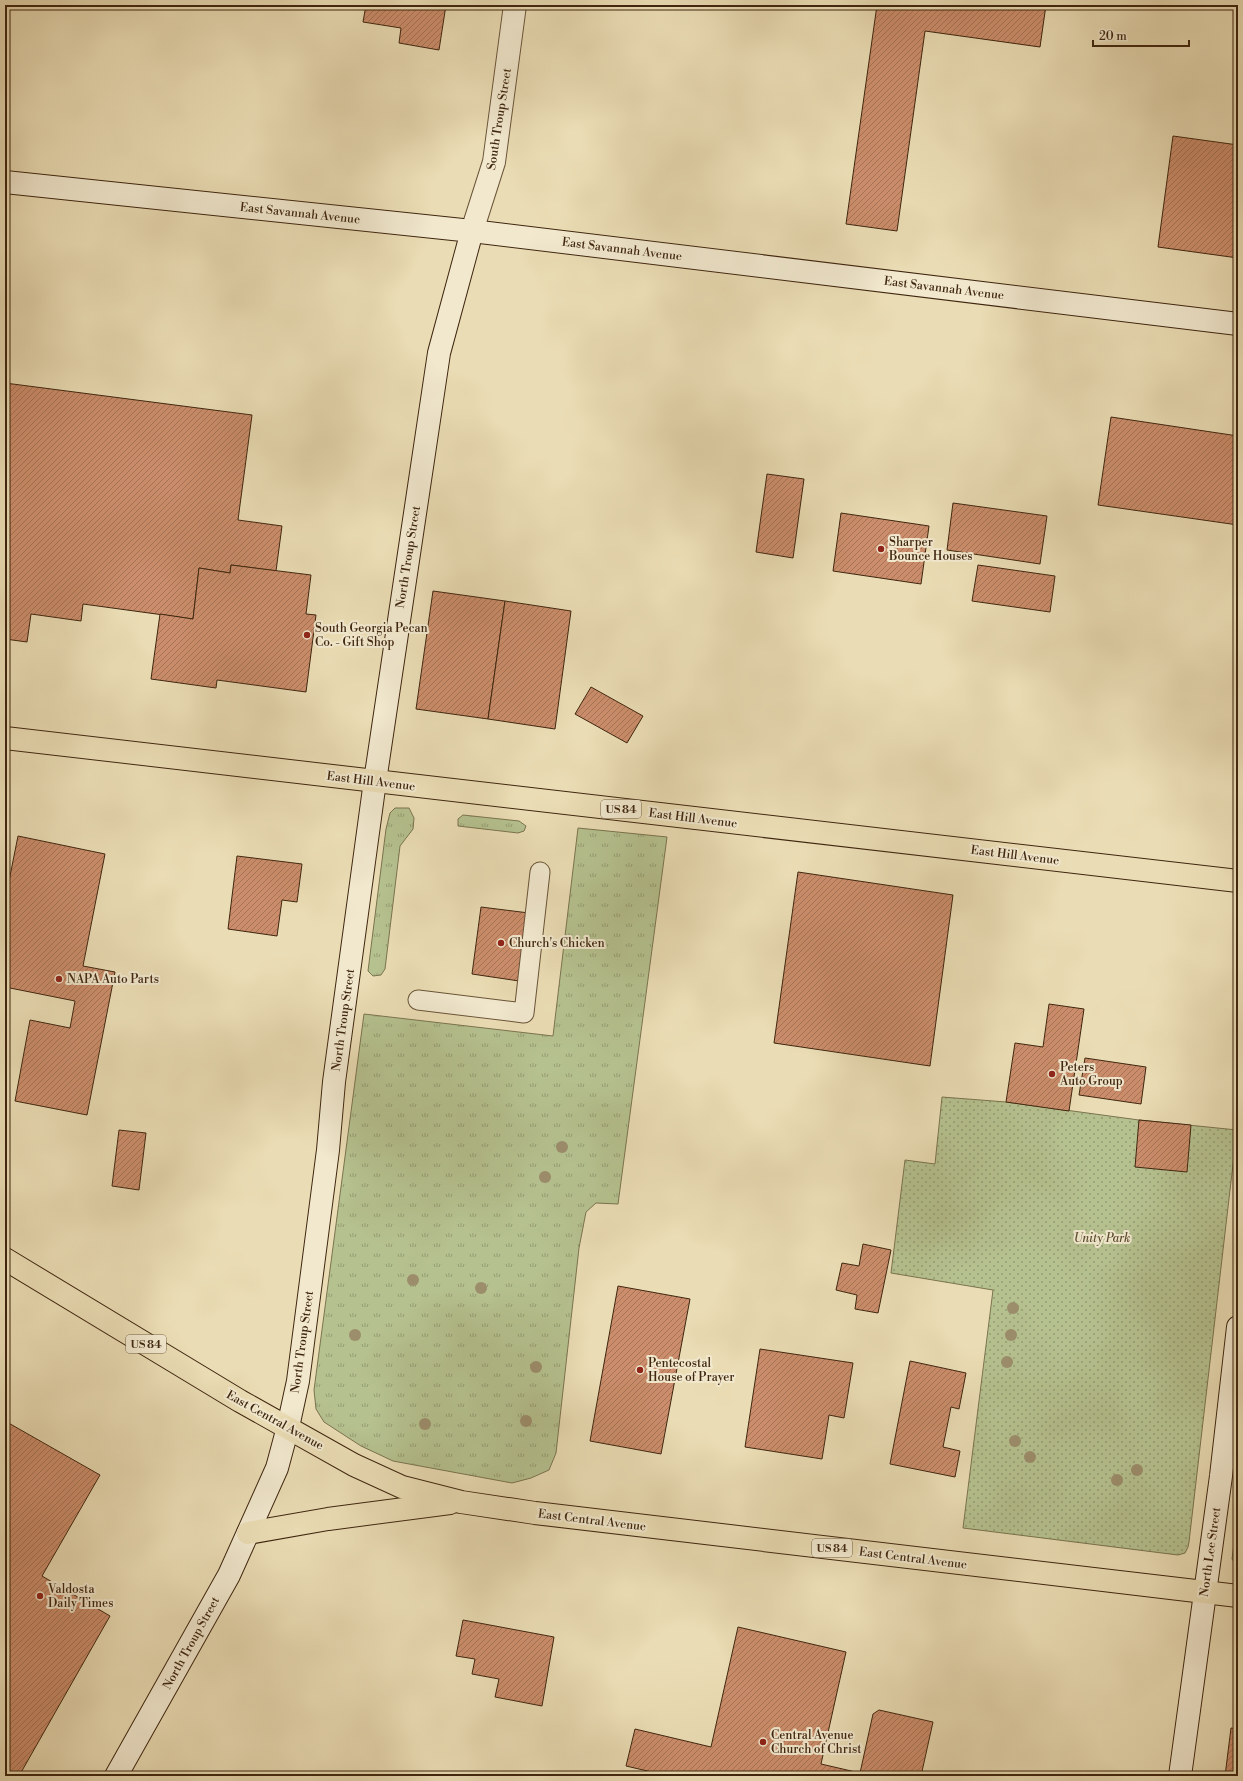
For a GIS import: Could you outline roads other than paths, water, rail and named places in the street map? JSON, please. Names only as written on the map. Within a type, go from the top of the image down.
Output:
[{"type":"highway","name":"East Hill Avenue","points":[[5,738],[1238,881]]},
{"type":"highway","name":"East Central Avenue","points":[[5,1259],[240,1401],[288,1426],[354,1465],[402,1487],[461,1502],[534,1513],[1238,1596]]},
{"type":"highway","points":[[248,1533],[328,1519],[461,1502]]},
{"type":"street","name":"South Troup Street","points":[[472,231],[494,162],[515,5]]},
{"type":"street","name":"East Savannah Avenue","points":[[5,182],[472,231],[1238,324]]},
{"type":"street","name":"North Troup Street","points":[[116,1776],[229,1574],[277,1468],[288,1426],[298,1381],[328,1150],[334,1082],[374,781],[439,353],[472,231]]},
{"type":"street","name":"North Lee Street","points":[[1180,1776],[1221,1476],[1238,1327]]},
{"type":"lane","points":[[418,1000],[524,1013],[540,872]]},
{"type":"place","name":"Sharper Bounce Houses","points":[[881,549]]},
{"type":"place","name":"South Georgia Pecan Co. - Gift Shop","points":[[307,635]]},
{"type":"place","name":"Church's Chicken","points":[[501,943]]},
{"type":"place","name":"NAPA Auto Parts","points":[[59,979]]},
{"type":"place","name":"Peters Auto Group","points":[[1052,1074]]},
{"type":"place","name":"Pentecostal House of Prayer","points":[[640,1370]]},
{"type":"place","name":"Valdosta Daily Times","points":[[40,1596]]},
{"type":"place","name":"Central Avenue Church of Christ","points":[[763,1742]]},
{"type":"park label","name":"Unity Park","points":[[1102,1238]]}]
